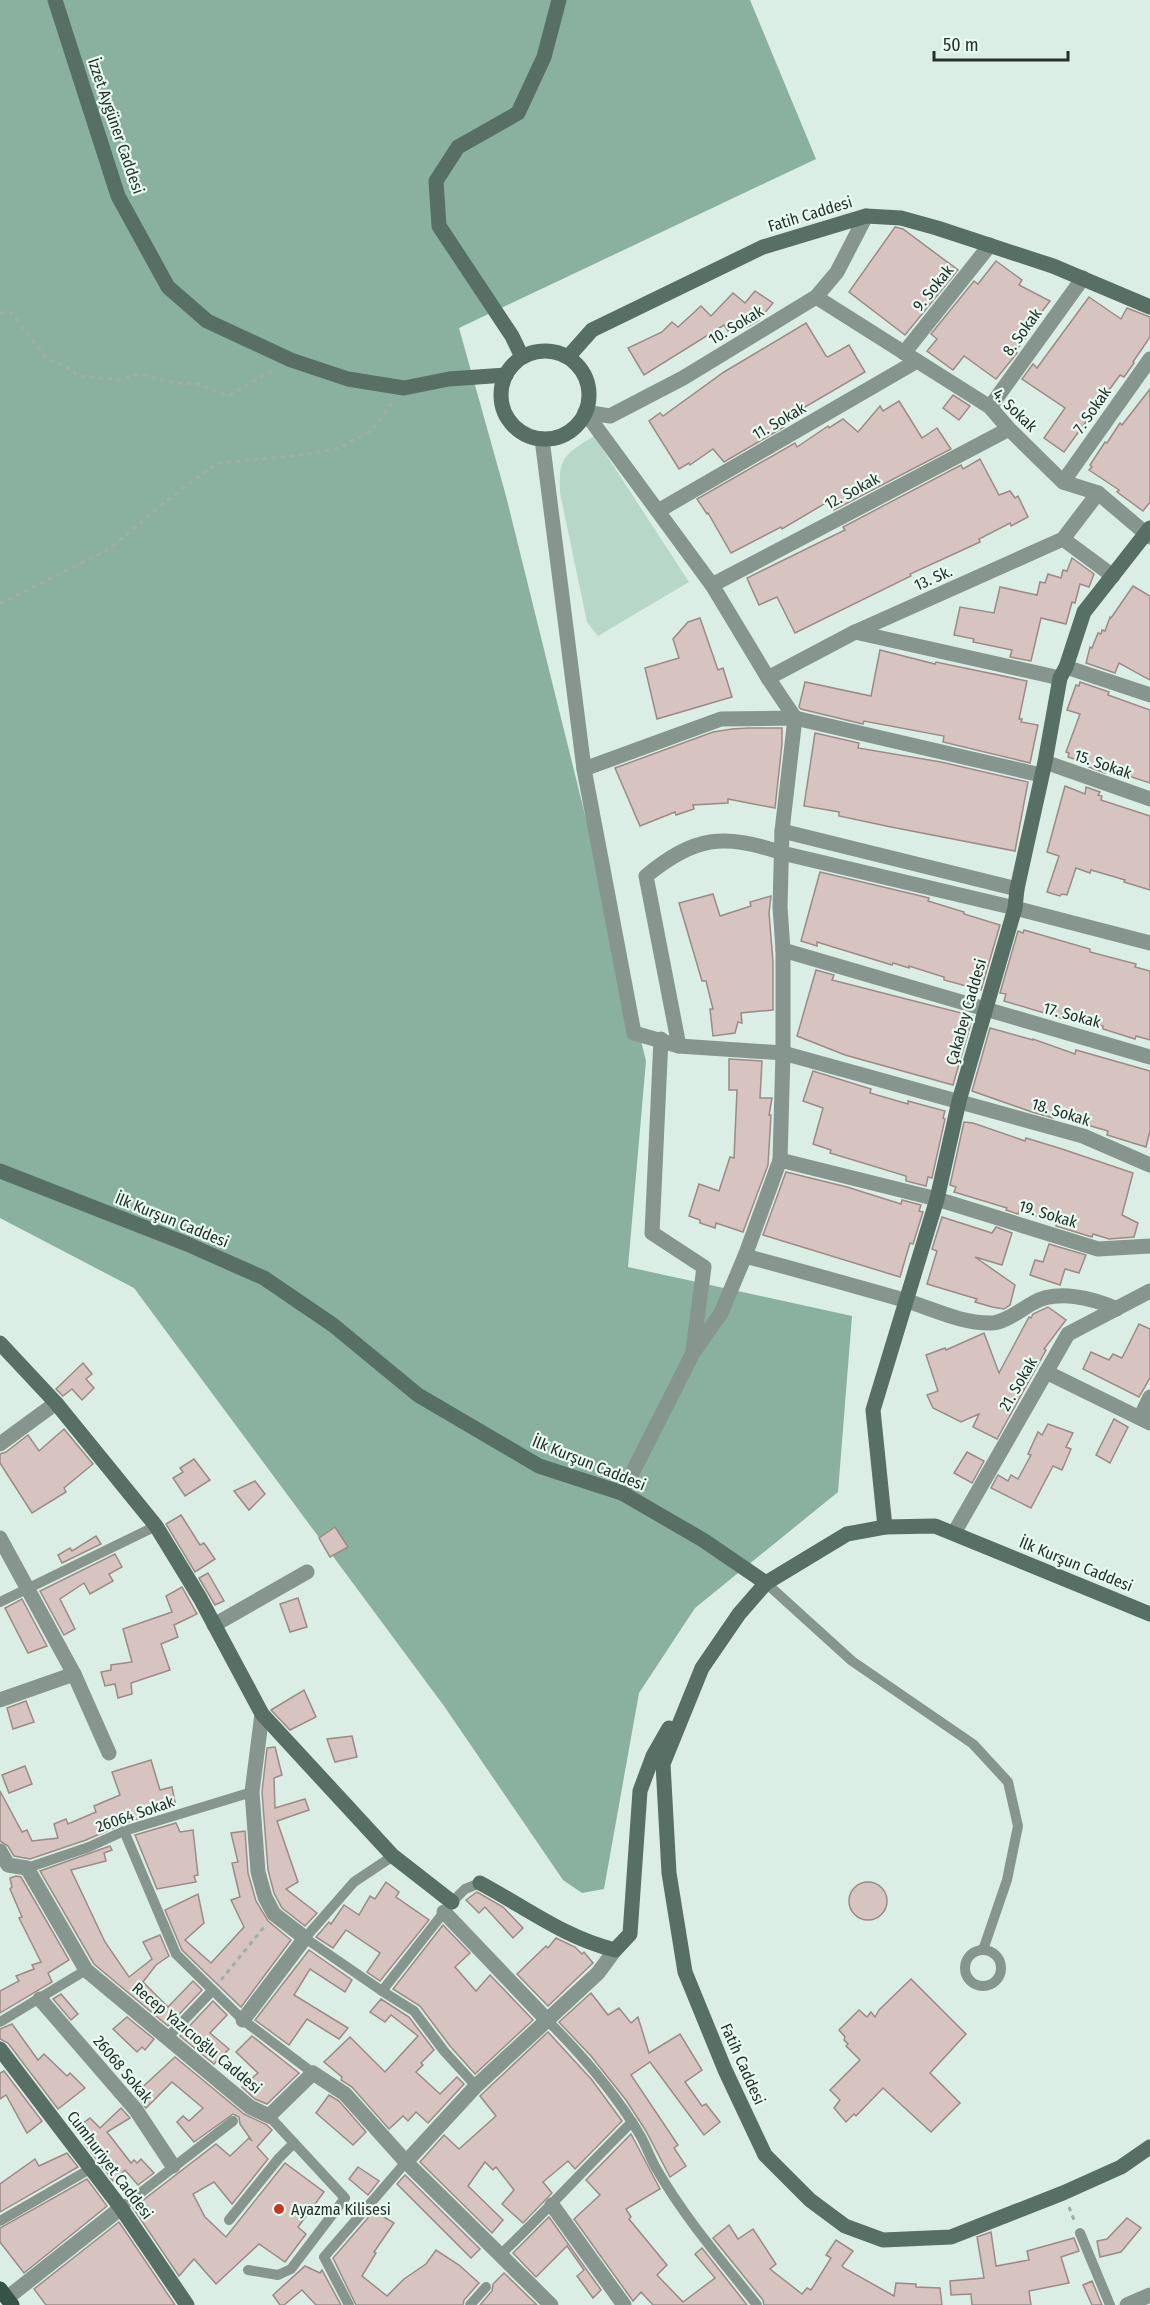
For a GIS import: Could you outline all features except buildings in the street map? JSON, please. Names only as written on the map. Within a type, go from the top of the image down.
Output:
[{"type":"street","name":"İzzet Aygüner Caddesi","points":[[55,0],[118,196],[168,287],[207,321],[291,360],[348,379],[404,388],[448,379],[506,375]]},
{"type":"street","points":[[522,357],[512,336],[439,226],[436,181],[458,147],[518,113],[544,57],[558,0]]},
{"type":"street","name":"Fatih Caddesi","points":[[568,357],[592,330],[763,247],[866,216],[901,218],[990,245],[1053,266],[1150,307]]},
{"type":"street","name":"10. Sokak","points":[[585,412],[610,416],[683,378],[816,297],[837,272],[866,216]]},
{"type":"street","name":"9. Sokak","points":[[911,357],[990,245]]},
{"type":"street","name":"8. Sokak","points":[[990,407],[1083,278]]},
{"type":"street","name":"4. Sokak","points":[[816,297],[990,407],[1063,482],[1098,493],[1149,533]]},
{"type":"street","points":[[545,351],[568,357],[585,375],[589,387],[589,400],[578,424],[555,438],[542,439],[516,428],[507,417],[502,403],[502,388],[506,375],[513,365],[522,357],[533,352],[545,351]]},
{"type":"street","name":"11. Sokak","points":[[658,511],[911,357]]},
{"type":"street","name":"7. Sokak","points":[[1063,482],[1150,359]]},
{"type":"street","points":[[585,412],[712,585],[795,718],[782,831],[780,908],[783,950],[783,1053],[780,1160],[745,1256],[721,1313],[693,1353],[622,1493]]},
{"type":"street","name":"12. Sokak","points":[[712,585],[1009,429]]},
{"type":"street","points":[[542,439],[584,769]]},
{"type":"street","name":"13. Sk.","points":[[768,678],[855,632],[1063,539],[1098,493]]},
{"type":"street","name":"Çakabey Caddesi","points":[[885,1527],[873,1410],[937,1199],[959,1101],[1015,908],[1017,889],[1063,673],[1084,612],[1149,533]]},
{"type":"street","points":[[1063,539],[1113,576]]},
{"type":"street","points":[[855,632],[1063,673],[1150,695]]},
{"type":"street","name":"15. Sokak","points":[[584,769],[721,719],[795,718],[1043,769],[1150,799]]},
{"type":"street","name":"18. Sokak","points":[[584,769],[634,1033],[679,1046],[783,1053],[1083,1136],[1150,1165]]},
{"type":"street","points":[[782,831],[1017,889]]},
{"type":"street","points":[[679,1046],[646,876],[668,858],[710,840],[749,842],[782,853],[1015,908],[1150,943]]},
{"type":"street","name":"17. Sokak","points":[[783,950],[1150,1057]]},
{"type":"street","points":[[661,1039],[652,1233],[704,1267],[693,1353]]},
{"type":"street","name":"19. Sokak","points":[[780,1160],[937,1199],[1098,1249],[1150,1246]]},
{"type":"street","name":"İlk Kurşun Caddesi","points":[[0,1171],[187,1244],[264,1278],[333,1325],[418,1395],[540,1466],[622,1493],[703,1540],[766,1583],[847,1534],[885,1527],[935,1526],[1150,1613]]},
{"type":"street","points":[[745,1256],[906,1300],[967,1320],[992,1323],[1002,1321],[1046,1297],[1059,1296],[1092,1299],[1117,1309]]},
{"type":"street","name":"21. Sokak","points":[[954,1533],[1068,1334],[1150,1291]]},
{"type":"street","points":[[0,1343],[56,1403],[156,1526],[200,1598],[262,1714],[393,1856],[448,1907],[548,2021]]},
{"type":"street","points":[[1046,1372],[1145,1421],[1150,1396]]},
{"type":"street","points":[[0,1444],[56,1403]]},
{"type":"street","points":[[1,1541],[74,1674],[109,1753]]},
{"type":"street","points":[[214,1625],[307,1572]]},
{"type":"street","name":"Fatih Caddesi","points":[[766,1583],[739,1614],[702,1668],[663,1764],[669,1874],[685,1972],[725,2070],[765,2155],[810,2200],[844,2226],[883,2240],[951,2237],[1063,2193],[1120,2167],[1150,2147]]},
{"type":"street","points":[[405,2162],[476,2086],[598,1973],[630,1934],[640,1791],[653,1756],[702,1668]]},
{"type":"street","points":[[0,1700],[74,1674]]},
{"type":"street","points":[[243,2020],[304,1938],[274,1914],[264,1897],[258,1872],[252,1792],[262,1714]]},
{"type":"street","points":[[0,1851],[4,1868],[27,1868]]},
{"type":"street","name":"Recep Yazıcıoğlu Caddesi","points":[[27,1868],[86,1970],[250,2107],[268,2116],[313,2073]]},
{"type":"street","points":[[480,1883],[555,1928],[592,1945],[615,1950]]},
{"type":"street","name":"26068 Sokak","points":[[40,1999],[136,2110],[173,2166]]},
{"type":"street","name":"Cumhuriyet Caddesi","points":[[0,2049],[121,2208],[187,2305]]},
{"type":"street","points":[[313,2073],[345,2094],[405,2162],[551,2305]]},
{"type":"street","points":[[552,2205],[624,2305]]},
{"type":"street","points":[[6,2297],[121,2208]]},
{"type":"street","points":[[1127,2305],[1150,2295]]},
{"type":"lane","points":[[0,1602],[156,1526]]},
{"type":"lane","points":[[766,1583],[852,1661],[973,1744],[1008,1782],[1018,1826],[1007,1880],[983,1950]]},
{"type":"lane","name":"26064 Sokak","points":[[27,1868],[124,1831],[252,1792]]},
{"type":"lane","points":[[124,1831],[176,1954],[210,1992],[313,2073]]},
{"type":"lane","points":[[393,1856],[354,1882],[304,1938],[414,2011],[444,2051],[476,2086]]},
{"type":"lane","points":[[382,1991],[448,1907],[465,1889],[480,1883]]},
{"type":"lane","points":[[0,2022],[86,1970]]},
{"type":"lane","points":[[167,2038],[210,1992]]},
{"type":"lane","points":[[548,2021],[581,2054],[632,2122],[655,2168],[707,2243],[757,2305]]},
{"type":"lane","points":[[248,2270],[278,2275],[291,2269],[345,2198],[268,2116]]},
{"type":"lane","points":[[121,2208],[233,2121]]},
{"type":"lane","points":[[500,2254],[552,2205],[573,2180],[632,2122]]},
{"type":"lane","points":[[229,2220],[294,2143]]},
{"type":"lane","points":[[349,2305],[324,2257],[405,2162]]},
{"type":"lane","points":[[0,2221],[90,2169]]},
{"type":"lane","points":[[1080,2233],[1110,2305]]},
{"type":"lane","points":[[470,2305],[486,2287]]},
{"type":"path","points":[[0,313],[11,313],[48,360],[64,365],[79,376],[118,380],[140,374],[174,383],[198,384],[228,396],[291,360]]},
{"type":"path","points":[[0,604],[109,549],[170,498],[217,463],[302,455],[339,448],[372,430],[404,388]]},
{"type":"path","points":[[210,1992],[274,1914]]},
{"type":"path","points":[[1063,2193],[1080,2233]]},
{"type":"green space","points":[[0,0],[750,0],[816,159],[459,328],[506,496],[646,1061],[628,1267],[852,1316],[838,1492],[695,1608],[639,1693],[604,1889],[582,1893],[563,1880],[444,1706],[134,1288],[0,1218]]},
{"type":"green space","points":[[594,436],[689,582],[598,636],[587,622],[560,493],[560,471],[565,458],[576,447]]},
{"type":"place","name":"Ayazma Kilisesi","points":[[279,2209]]}]
